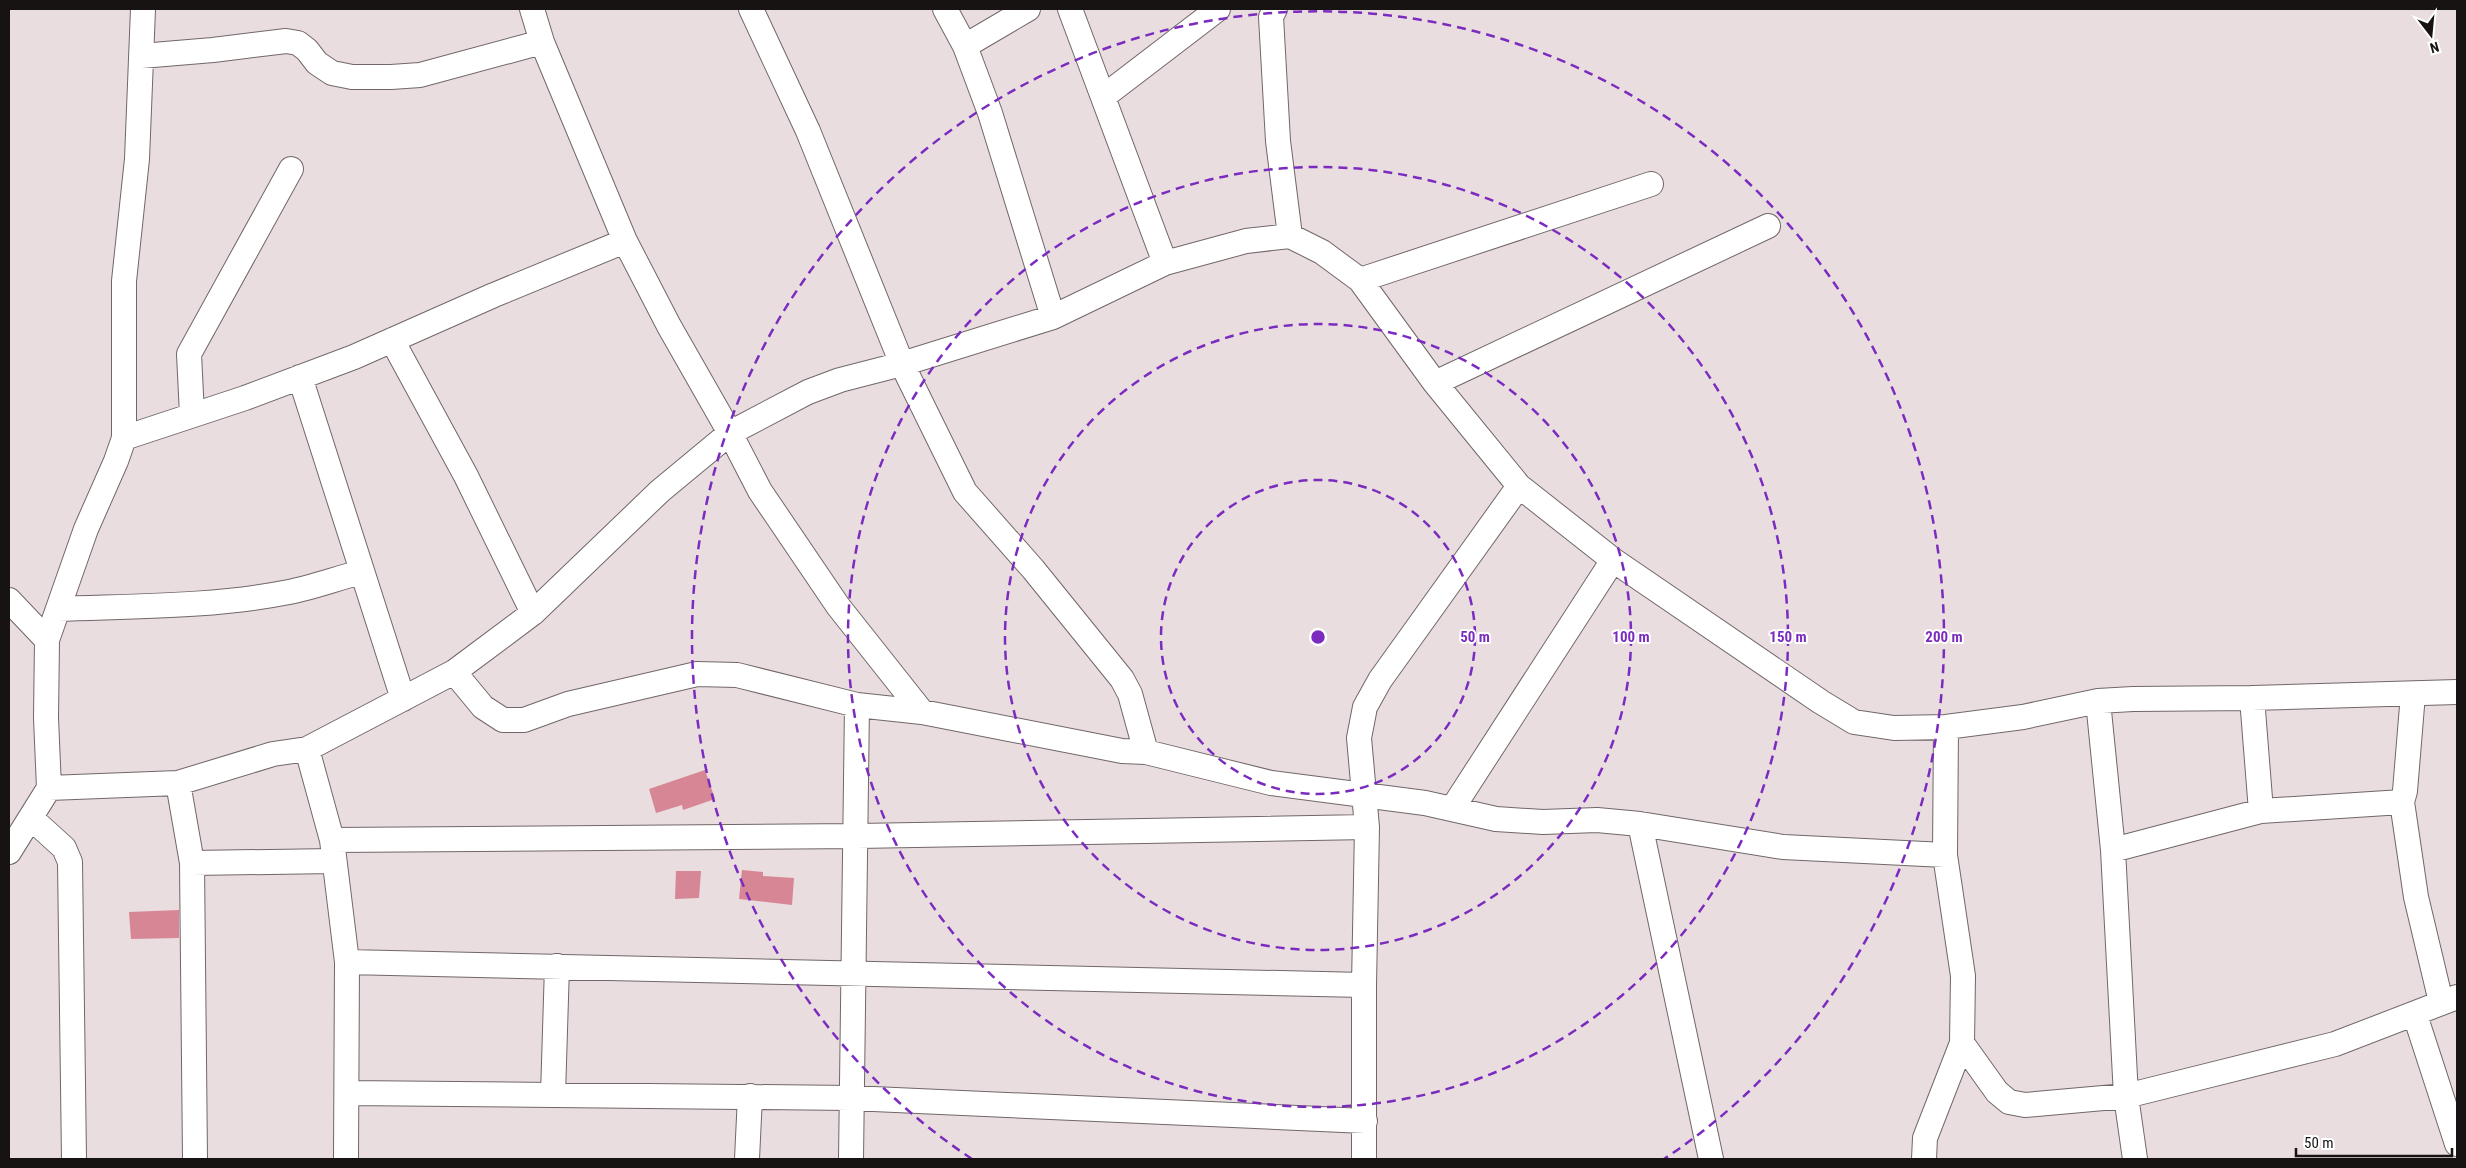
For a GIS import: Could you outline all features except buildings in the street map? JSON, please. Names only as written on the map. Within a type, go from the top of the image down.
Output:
[{"type":"street","points":[[9,852],[50,788],[46,718],[47,640],[86,529],[124,438],[124,281],[137,159],[143,9]]},
{"type":"street","points":[[532,9],[542,42],[625,241],[669,326],[730,433],[760,491],[838,606],[922,712]]},
{"type":"street","points":[[751,9],[808,131],[902,364],[965,492],[1033,569],[1122,679],[1130,694],[1146,752]]},
{"type":"street","points":[[945,9],[966,46],[990,113],[1053,317]]},
{"type":"street","points":[[966,46],[1028,9]]},
{"type":"street","points":[[1070,9],[1165,263]]},
{"type":"street","points":[[1103,97],[1218,9]]},
{"type":"street","points":[[1270,12],[1278,141],[1290,236]]},
{"type":"street","points":[[140,56],[286,41],[298,43],[317,63],[332,73],[352,77],[391,77],[420,75],[542,42]]},
{"type":"street","points":[[192,415],[189,354],[191,348],[291,169]]},
{"type":"street","points":[[1360,280],[1651,184]]},
{"type":"street","points":[[1434,383],[1768,226]]},
{"type":"street","points":[[50,788],[178,783],[273,754],[307,749],[454,672],[533,613],[660,491],[730,433],[808,392],[840,380],[902,364],[1053,317],[1165,263],[1246,241],[1290,236],[1322,252],[1360,280],[1434,383],[1519,486],[1613,560],[1821,702],[1854,722],[1894,728],[1946,727],[2023,717],[2098,701],[2457,692]]},
{"type":"street","points":[[124,438],[300,377],[625,241]]},
{"type":"street","points":[[392,340],[466,476],[533,613]]},
{"type":"street","points":[[300,377],[403,699]]},
{"type":"street","points":[[1364,1159],[1364,985],[1367,827],[1359,738],[1364,707],[1380,680],[1519,486]]},
{"type":"street","points":[[1452,809],[1613,560]]},
{"type":"street","points":[[58,609],[190,605],[252,598],[289,592],[362,572]]},
{"type":"street","points":[[9,600],[47,640]]},
{"type":"street","points":[[454,672],[483,707],[503,720],[524,720],[568,704],[697,674],[737,675],[857,705],[922,712],[1122,752],[1146,752],[1272,783],[1425,802],[1506,820],[1543,822],[1597,820],[1640,824],[1782,847],[1945,855]]},
{"type":"street","points":[[1962,1043],[1997,1092],[2010,1102],[2025,1105],[2126,1096],[2335,1044],[2416,1015],[2449,1000],[2416,897],[2402,802],[2405,791],[2413,694]]},
{"type":"street","points":[[2252,698],[2261,811]]},
{"type":"street","points":[[2098,701],[2113,850],[2126,1096],[2135,1159]]},
{"type":"street","points":[[851,1159],[857,836],[857,705]]},
{"type":"street","points":[[1924,1159],[1925,1138],[1962,1043],[1964,976],[1945,855],[1946,727]]},
{"type":"street","points":[[307,749],[333,850],[348,962],[346,1159]]},
{"type":"street","points":[[178,783],[192,863],[195,1159]]},
{"type":"street","points":[[2113,850],[2261,811],[2402,802]]},
{"type":"street","points":[[31,818],[64,848],[70,862],[74,1159]]},
{"type":"street","points":[[1640,824],[1711,1159]]},
{"type":"street","points":[[192,863],[333,850],[857,836],[1367,827]]},
{"type":"street","points":[[348,962],[1364,985]]},
{"type":"street","points":[[554,1095],[557,966]]},
{"type":"street","points":[[2416,1015],[2457,1144]]},
{"type":"street","points":[[348,1093],[851,1098],[1365,1121]]},
{"type":"street","points":[[747,1159],[750,1096]]}]
